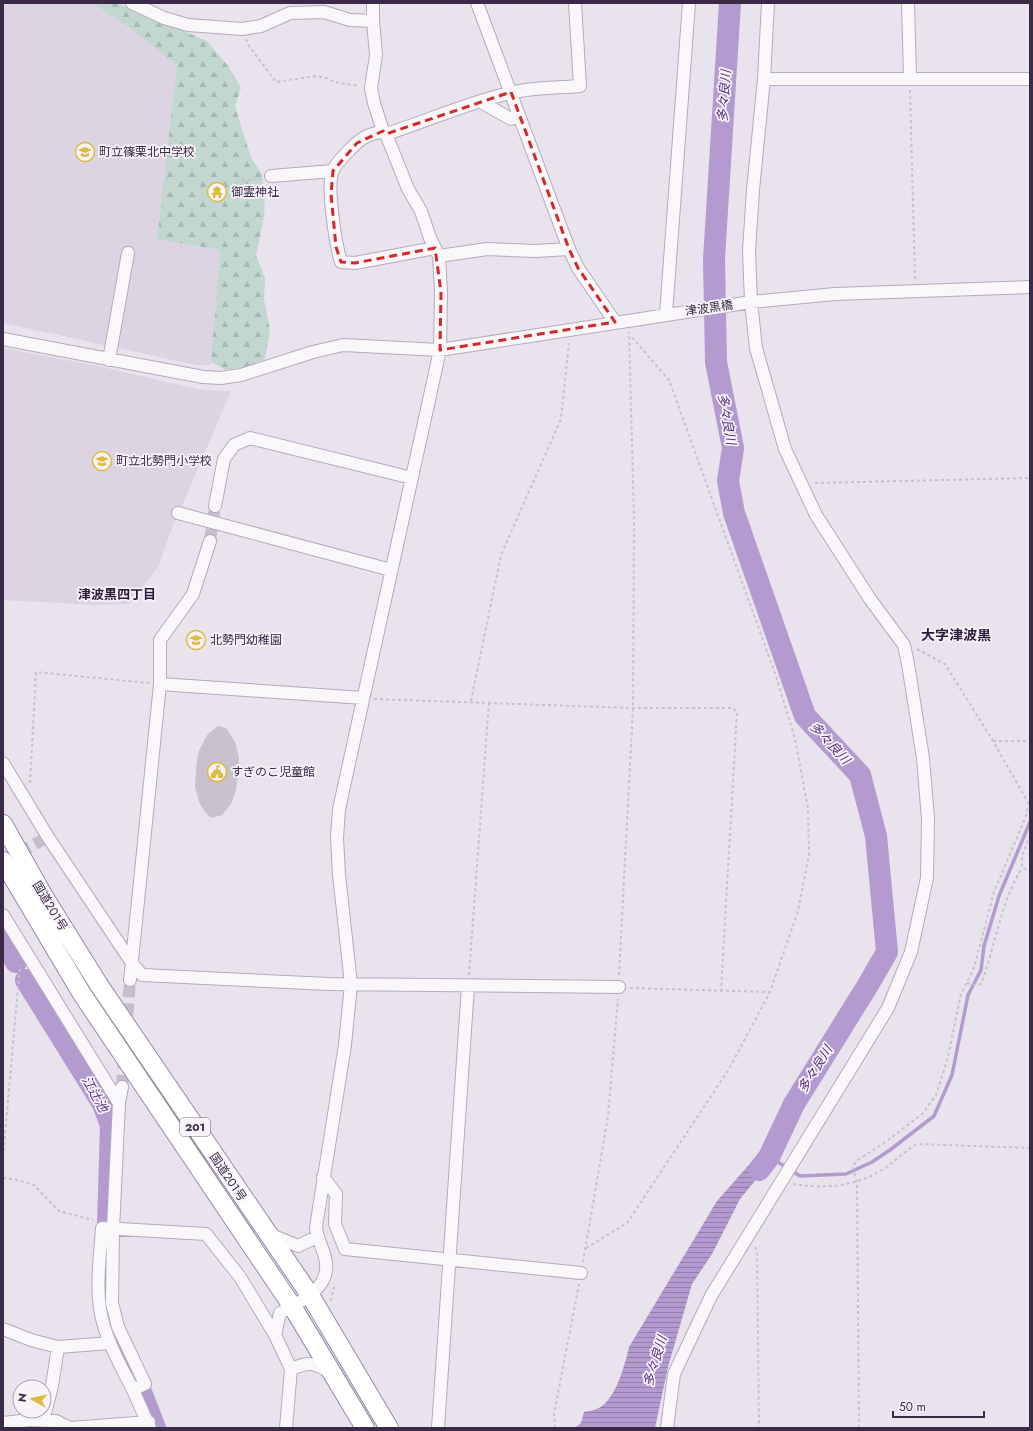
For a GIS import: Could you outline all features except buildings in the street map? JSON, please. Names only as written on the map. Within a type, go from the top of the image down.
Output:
[{"type":"highway","name":"国道201号","points":[[3,824],[43,895],[99,985],[266,1233],[310,1295],[389,1428]]},
{"type":"highway","name":"国道201号","points":[[3,861],[82,994],[292,1306],[365,1428]]},
{"type":"street","points":[[132,3],[164,18],[188,25],[242,29],[261,26],[290,13],[324,12],[350,20],[372,21]]},
{"type":"street","points":[[275,1335],[280,1313],[310,1295],[319,1287],[325,1272],[326,1263],[317,1237],[317,1217],[345,1045],[351,984],[339,874],[337,838],[339,809],[440,350],[441,292],[437,252],[421,211],[408,189],[384,132],[374,103],[371,88],[376,55],[372,21],[373,3]]},
{"type":"street","points":[[477,3],[569,249],[578,268],[621,321]]},
{"type":"street","points":[[569,249],[536,251],[492,248],[437,252],[355,263],[342,262],[336,247],[331,194],[332,171],[364,137],[425,122],[442,113],[511,92],[580,86],[575,3]]},
{"type":"street","points":[[670,314],[689,3]]},
{"type":"street","points":[[667,1428],[674,1374],[711,1296],[783,1182],[888,1008],[911,952],[927,878],[928,819],[923,758],[904,644],[870,599],[820,521],[785,449],[756,348],[748,302],[753,190],[764,79],[768,3]]},
{"type":"street","points":[[908,3],[910,78]]},
{"type":"street","points":[[764,79],[1030,79]]},
{"type":"street","points":[[481,102],[511,119],[519,116]]},
{"type":"street","points":[[270,176],[332,171]]},
{"type":"street","points":[[109,360],[128,253]]},
{"type":"street","name":"津波黒橋","points":[[3,339],[203,377],[221,378],[241,375],[313,352],[343,345],[440,350],[748,302],[835,294],[1030,287]]},
{"type":"street","points":[[215,506],[224,459],[234,445],[250,438],[412,478]]},
{"type":"street","points":[[178,513],[391,570]]},
{"type":"street","points":[[130,980],[160,684],[160,640],[193,594],[210,541]]},
{"type":"street","points":[[160,684],[363,698]]},
{"type":"street","points":[[3,762],[28,804],[132,963],[142,974],[329,984],[619,988]]},
{"type":"street","points":[[3,915],[120,1103]]},
{"type":"street","points":[[438,1428],[468,986]]},
{"type":"street","points":[[3,1423],[43,1421],[56,1422],[70,1428],[150,1425],[110,1343],[104,1326],[99,1303],[98,1281],[107,1228],[122,1087]]},
{"type":"street","points":[[323,1177],[336,1194],[335,1224],[345,1248],[581,1273]]},
{"type":"street","points":[[107,1228],[206,1234],[240,1277],[275,1335],[292,1369],[286,1428]]},
{"type":"street","points":[[107,1228],[112,1303],[118,1327],[145,1384],[133,1390]]},
{"type":"street","points":[[266,1233],[298,1246],[317,1237]]},
{"type":"street","points":[[3,1329],[32,1340],[58,1347],[110,1343]]},
{"type":"street","points":[[43,1421],[52,1386],[58,1347]]},
{"type":"street","points":[[292,1369],[303,1364],[316,1363],[335,1376]]},
{"type":"path","points":[[242,29],[249,46],[276,82],[316,76],[334,82],[371,88]]},
{"type":"path","points":[[910,78],[915,290]]},
{"type":"path","points":[[236,182],[270,176]]},
{"type":"path","points":[[586,1248],[627,1223],[730,1069],[770,992],[798,911],[809,855],[808,808],[795,739],[776,676],[670,380],[630,334],[621,321]]},
{"type":"path","points":[[471,701],[501,555],[561,419],[570,330]]},
{"type":"path","points":[[555,1428],[554,1414],[586,1248],[608,1116],[619,988],[633,708],[634,518],[630,334]]},
{"type":"path","points":[[802,483],[1030,478]]},
{"type":"path","points":[[859,1428],[857,1183],[853,1168],[856,1160],[887,1141],[922,1114],[936,1095],[947,1061],[961,994],[974,968],[994,892],[1026,816],[1029,805],[993,741],[945,664],[920,650],[904,644]]},
{"type":"path","points":[[28,804],[36,672],[160,684]]},
{"type":"path","points":[[363,698],[633,708],[733,708],[737,712],[721,991]]},
{"type":"path","points":[[468,986],[489,702]]},
{"type":"path","points":[[993,741],[1030,741]]},
{"type":"path","points":[[967,983],[976,985],[981,984],[991,957],[1001,913],[1015,879],[1022,868],[1022,856],[1030,836]]},
{"type":"path","points":[[1022,868],[1030,870]]},
{"type":"path","points":[[3,1157],[22,944]]},
{"type":"path","points":[[619,988],[770,992]]},
{"type":"path","points":[[783,1182],[817,1188],[857,1183],[883,1169],[901,1154],[917,1144],[1030,1148]]},
{"type":"path","points":[[3,1178],[34,1185],[59,1211],[99,1222],[107,1228]]},
{"type":"path","points":[[749,1236],[757,1250],[759,1428]]},
{"type":"path","points":[[331,1304],[336,1281]]},
{"type":"highlighted area","points":[[511,92],[569,249],[578,268],[615,322],[440,350],[441,292],[435,248],[355,263],[341,262],[336,247],[331,194],[333,171],[357,143],[383,131],[386,134]]},
{"type":"shaded area","name":"町立篠栗北中学校","points":[[3,3],[92,3],[128,27],[177,65],[157,238],[220,250],[211,365],[196,365],[3,323]]},
{"type":"shaded area","name":"町立北勢門小学校","points":[[3,348],[98,366],[202,390],[231,391],[171,531],[158,567],[130,604],[96,605],[3,600]]},
{"type":"green space","points":[[92,3],[117,3],[207,41],[228,66],[241,88],[235,106],[251,158],[262,174],[265,194],[264,217],[256,255],[265,278],[264,299],[270,330],[265,359],[248,366],[226,370],[211,362],[220,250],[157,239],[177,65],[128,27]]},
{"type":"water","points":[[769,1142],[782,1148],[740,1199],[712,1254],[692,1284],[668,1367],[655,1428],[575,1428],[581,1423],[584,1412],[599,1408],[610,1397],[619,1380],[629,1347],[717,1201]]},
{"type":"waterway","name":"多々良川","points":[[730,3],[714,259],[716,362],[733,448],[728,481],[734,513],[805,716],[860,775],[876,836],[887,952],[794,1104],[769,1157],[759,1170]]},
{"type":"waterway","points":[[770,1157],[800,1176],[846,1174],[872,1162],[934,1116],[952,1075],[968,995],[981,970],[984,946],[999,896],[1030,822]]},
{"type":"waterway","name":"江辻池","points":[[3,939],[16,962]]},
{"type":"waterway","name":"江辻池","points":[[26,980],[103,1104],[111,1125],[108,1224]]},
{"type":"waterway","name":"江辻池","points":[[107,1237],[106,1304],[111,1328],[138,1382]]},
{"type":"waterway","name":"江辻池","points":[[141,1392],[155,1428]]},
{"type":"tunnel","points":[[210,541],[215,506]]},
{"type":"tunnel","points":[[3,861],[48,837]]},
{"type":"tunnel","points":[[122,1087],[130,980]]},
{"type":"place","name":"町立篠栗北中学校","points":[[85,152]]},
{"type":"place","name":"御霊神社","points":[[217,192]]},
{"type":"place","name":"町立北勢門小学校","points":[[102,461]]},
{"type":"place","name":"北勢門幼稚園","points":[[196,640]]},
{"type":"place","name":"すぎのこ児童館","points":[[217,772]]},
{"type":"district","name":"津波黒四丁目","points":[[117,594]]},
{"type":"district","name":"大字津波黒","points":[[956,635]]}]
